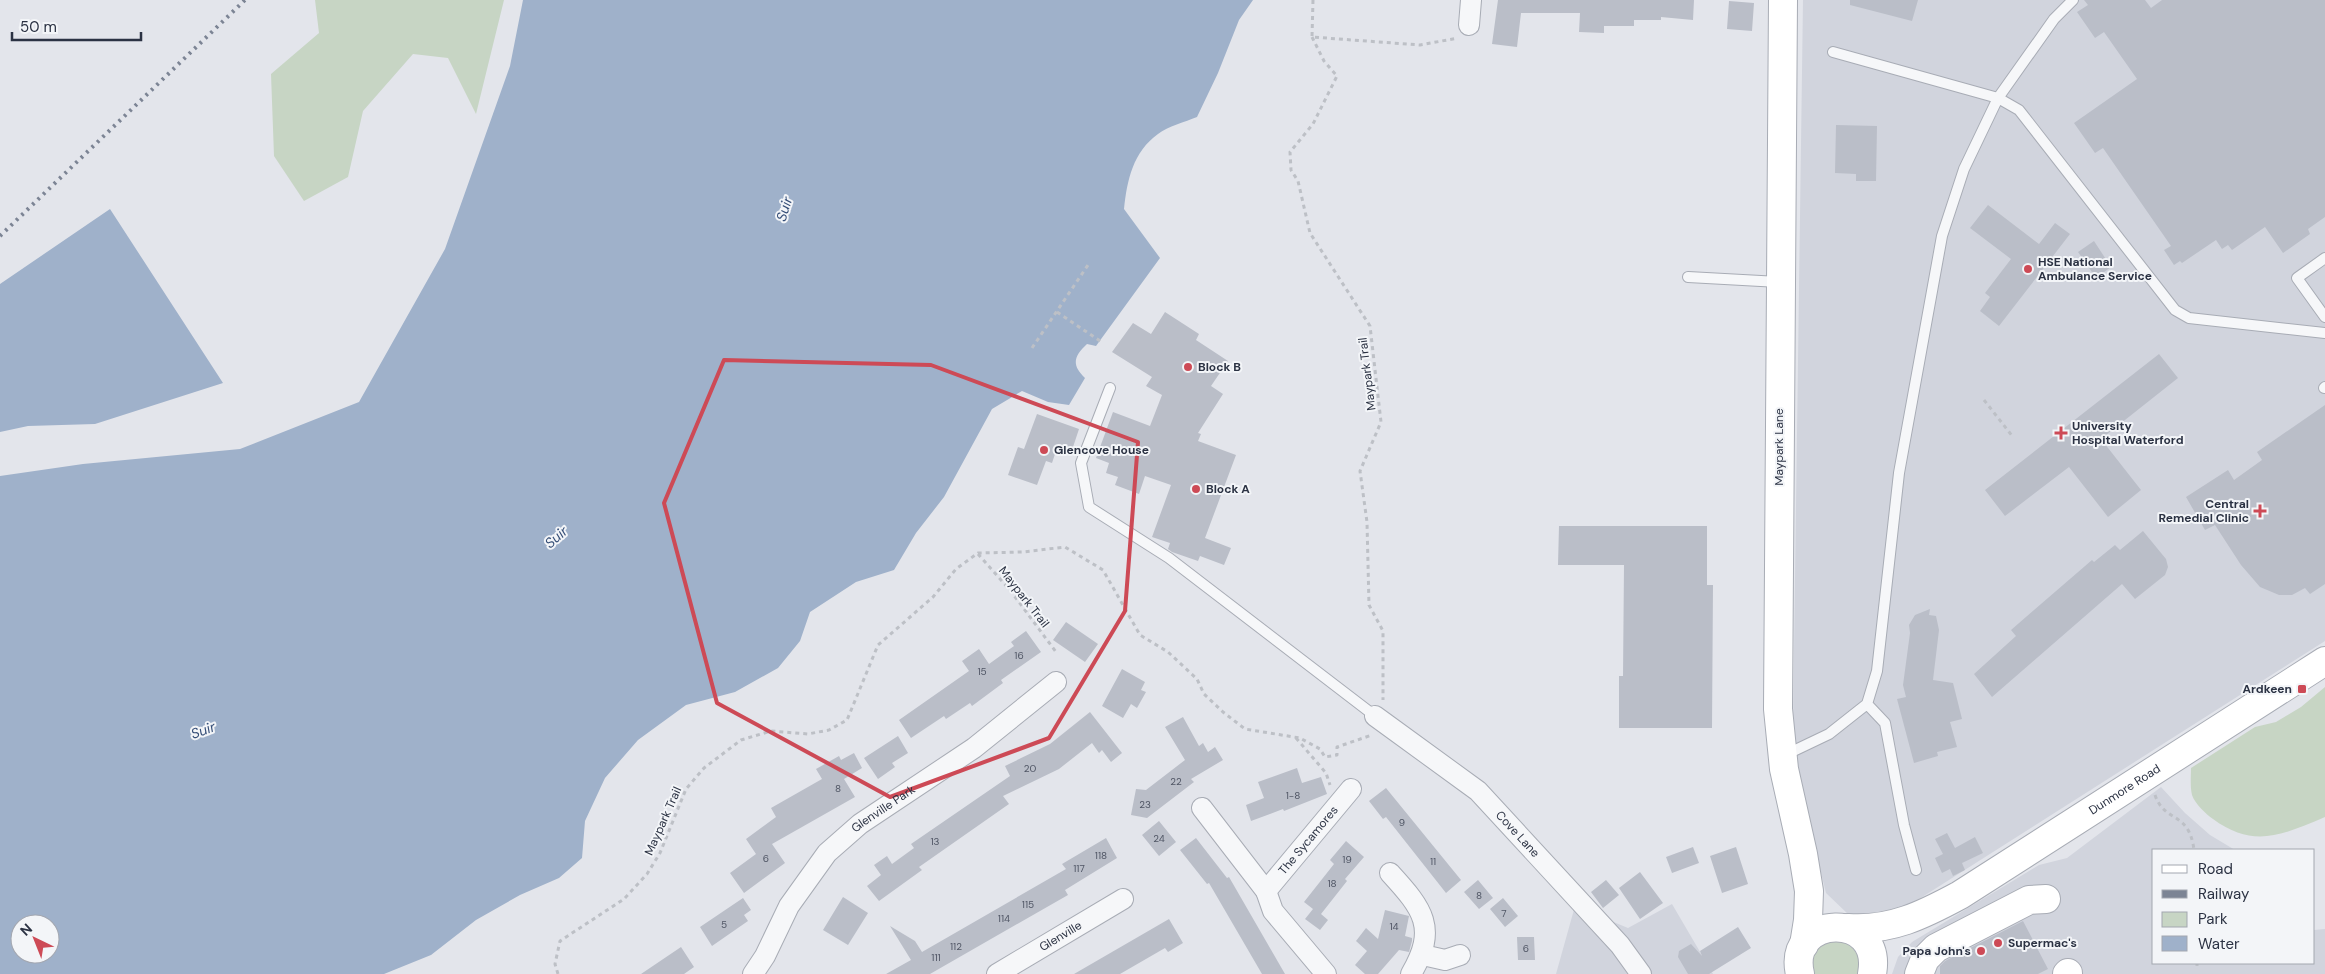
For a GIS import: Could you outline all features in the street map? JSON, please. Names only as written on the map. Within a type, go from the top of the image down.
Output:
[{"type":"street","points":[[1469,24],[1470,0]]},
{"type":"street","name":"Maypark Lane","points":[[1783,0],[1778,709],[1782,757],[1804,854],[1809,891],[1808,920],[1798,961]]},
{"type":"street","name":"Dunmore Road","points":[[1798,961],[1816,932],[1824,928],[1890,926],[1921,915],[1990,877],[2325,661]]},
{"type":"street","name":"Glenville Park","points":[[753,974],[765,956],[789,906],[827,854],[860,824],[974,748],[1056,682]]},
{"type":"street","name":"Cove Lane","points":[[1379,719],[1478,791],[1620,945],[1641,974]]},
{"type":"street","name":"The Sycamores","points":[[1266,891],[1352,789]]},
{"type":"street","points":[[1202,808],[1266,891],[1273,911],[1326,974]]},
{"type":"street","points":[[1390,873],[1410,895],[1423,917],[1426,936],[1423,955],[1411,974]]},
{"type":"street","points":[[1809,891],[1845,928],[1859,934],[1870,948],[1873,957],[1873,974]]},
{"type":"street","name":"Glenville","points":[[997,974],[1123,899]]},
{"type":"street","points":[[1919,974],[1925,959],[1936,948],[2029,900],[2046,900]]},
{"type":"street","name":"Dunmore Road","points":[[1873,974],[1888,948],[1921,915]]},
{"type":"street","points":[[1423,955],[1445,960],[1460,955]]},
{"type":"lane","points":[[1782,757],[1829,734],[1867,704],[1877,671],[1899,473],[1942,236],[1964,168],[1998,98],[2054,20],[2073,0]]},
{"type":"lane","points":[[1834,52],[1998,98],[2020,110],[2175,310],[2189,318],[2325,333]]},
{"type":"lane","points":[[2325,258],[2297,278],[2325,317]]},
{"type":"lane","points":[[1688,277],[1781,282]]},
{"type":"lane","points":[[1110,388],[1082,463],[1090,507],[1169,558],[1379,719]]},
{"type":"lane","points":[[1867,704],[1885,722],[1904,825],[1916,870]]},
{"type":"path","name":"Maypark Trail","points":[[558,974],[555,964],[560,941],[624,899],[647,874],[660,853],[686,788],[704,768],[741,740],[771,731],[808,734],[829,730],[847,720],[878,645],[933,597],[956,569],[978,553],[1023,552],[1065,547],[1103,570],[1140,635],[1168,652],[1197,679],[1204,694],[1245,729],[1296,737],[1320,749],[1325,758],[1337,755],[1338,748],[1371,736],[1379,719],[1383,631],[1369,605],[1367,522],[1360,471],[1381,422],[1370,326],[1310,233],[1298,181],[1291,170],[1290,152],[1313,124],[1337,76],[1324,61],[1312,37],[1314,0]]},
{"type":"path","points":[[1312,37],[1420,45],[1472,35],[1469,24]]},
{"type":"path","points":[[1032,348],[1088,266]]},
{"type":"path","points":[[1057,312],[1103,343]]},
{"type":"path","points":[[1984,400],[2012,437]]},
{"type":"path","name":"Maypark Trail","points":[[978,553],[1010,590],[1056,652]]},
{"type":"path","points":[[1296,737],[1326,773],[1334,794],[1336,808]]},
{"type":"path","points":[[2143,778],[2166,813],[2183,822],[2189,830],[2194,849]]},
{"type":"highlighted area","points":[[724,360],[931,365],[1138,442],[1125,611],[1049,738],[890,797],[717,703],[664,503]]},
{"type":"shaded area","name":"University Hospital Waterford","points":[[1803,0],[2325,0],[2325,641],[1908,906],[1849,915],[1826,893],[1800,788],[1793,724]]},
{"type":"shaded area","points":[[2161,787],[2185,813],[2210,835],[2233,849],[2152,849],[2152,964],[2315,964],[2315,930],[2325,929],[2325,974],[1892,974],[1898,957],[1912,942],[2039,865],[2067,858]]},
{"type":"shaded area","points":[[1672,904],[1713,974],[1556,974],[1575,906],[1628,928]]},
{"type":"green space","points":[[315,0],[504,0],[476,114],[448,58],[413,54],[363,111],[348,177],[304,201],[274,156],[271,74],[319,33]]},
{"type":"green space","points":[[2325,687],[2325,817],[2281,833],[2255,836],[2242,834],[2228,828],[2204,812],[2192,795],[2191,768],[2255,727],[2276,722],[2301,707]]},
{"type":"green space","points":[[1840,939],[1854,949],[1859,962],[1858,974],[1814,974],[1813,961],[1817,948],[1824,942]]},
{"type":"water","name":"Suir","points":[[523,0],[1253,0],[1239,20],[1218,73],[1197,117],[1162,131],[1149,141],[1137,158],[1129,177],[1124,209],[1160,258],[1096,346],[1087,344],[1079,353],[1076,365],[1085,378],[1069,405],[1048,402],[1022,391],[992,409],[944,497],[916,533],[894,570],[856,582],[810,612],[800,641],[778,668],[735,692],[686,705],[638,740],[605,778],[585,821],[582,858],[559,878],[520,895],[476,920],[431,955],[384,974],[0,974],[0,476],[83,464],[240,449],[359,402],[445,249],[510,66]]},
{"type":"water","points":[[110,209],[223,383],[95,424],[28,426],[0,432],[0,284]]},
{"type":"building","points":[[1498,0],[1694,0],[1693,20],[1661,17],[1661,20],[1634,20],[1634,26],[1604,26],[1604,33],[1579,32],[1580,13],[1521,13],[1517,47],[1492,44]]},
{"type":"building","points":[[1850,0],[1918,0],[1912,21],[1850,5]]},
{"type":"building","points":[[2084,0],[2145,0],[2151,8],[2162,0],[2325,0],[2325,217],[2308,229],[2310,234],[2283,253],[2265,227],[2232,250],[2228,245],[2222,249],[2216,240],[2182,263],[2180,261],[2174,265],[2164,250],[2171,246],[2103,148],[2095,153],[2074,123],[2137,79],[2104,32],[2095,38],[2077,12],[2088,5]]},
{"type":"building","points":[[1729,1],[1754,3],[1752,31],[1727,29]]},
{"type":"building","points":[[1836,125],[1877,126],[1876,181],[1856,181],[1856,174],[1835,173]]},
{"type":"building","name":"HSE National Ambulance Service","points":[[1988,205],[2039,244],[2055,223],[2070,234],[1999,326],[1980,311],[1990,297],[1985,293],[2011,259],[1970,228]]},
{"type":"building","points":[[2094,241],[2111,267],[2096,278],[2078,252]]},
{"type":"building","points":[[1165,312],[1199,334],[1196,340],[1228,361],[1211,386],[1223,394],[1198,433],[1201,434],[1198,441],[1236,455],[1205,538],[1231,548],[1224,565],[1200,556],[1198,561],[1172,552],[1168,549],[1170,543],[1152,537],[1171,485],[1145,476],[1139,494],[1115,485],[1118,477],[1106,473],[1109,463],[1096,458],[1113,412],[1150,426],[1162,395],[1146,386],[1152,377],[1112,352],[1133,323],[1151,334]]},
{"type":"building","points":[[2159,354],[2178,378],[2101,439],[2141,490],[2108,517],[2069,467],[2005,516],[1985,490]]},
{"type":"building","name":"Central Remedial Clinic","points":[[2325,405],[2325,584],[2310,594],[2305,588],[2292,595],[2279,595],[2260,587],[2241,565],[2215,525],[2205,530],[2186,497],[2228,470],[2234,480],[2262,460],[2257,452]]},
{"type":"building","name":"Glencove House","points":[[1037,414],[1079,429],[1070,456],[1056,451],[1052,463],[1046,461],[1037,485],[1008,475],[1018,447],[1024,449]]},
{"type":"building","points":[[1559,526],[1707,526],[1707,585],[1713,585],[1712,728],[1619,728],[1619,676],[1623,676],[1624,565],[1558,565]]},
{"type":"building","points":[[2143,531],[2166,559],[2168,567],[2165,575],[2135,599],[2122,584],[1992,697],[1974,674],[2016,636],[2011,630],[2092,560],[2094,562],[2115,545],[2120,550]]},
{"type":"building","points":[[1930,609],[1929,615],[1936,616],[1939,630],[1933,680],[1953,683],[1962,719],[1950,722],[1957,747],[1937,752],[1938,756],[1914,763],[1897,699],[1906,697],[1903,685],[1910,633],[1909,625],[1915,615]]},
{"type":"building","points":[[1066,622],[1098,644],[1085,662],[1053,640]]},
{"type":"building","points":[[1026,631],[1041,652],[1001,680],[1003,683],[972,706],[970,703],[946,719],[944,716],[911,738],[899,720],[969,671],[962,661],[979,649],[989,664],[1014,646],[1011,642]]},
{"type":"building","points":[[1122,669],[1145,682],[1141,690],[1146,692],[1137,708],[1131,704],[1123,718],[1102,706]]},
{"type":"building","points":[[1090,712],[1122,753],[1111,762],[1102,750],[1099,753],[1092,743],[1059,769],[1003,796],[1009,804],[919,867],[922,870],[879,901],[867,886],[881,875],[874,865],[887,856],[892,864],[914,848],[911,844],[1010,776],[1005,766],[1050,744]]},
{"type":"building","points":[[1183,717],[1199,746],[1203,743],[1208,752],[1215,747],[1223,760],[1191,779],[1194,782],[1147,818],[1131,815],[1136,789],[1146,790],[1185,760],[1165,727]]},
{"type":"building","points":[[898,736],[908,753],[892,763],[895,767],[878,779],[864,758]]},
{"type":"building","points":[[854,753],[862,768],[844,779],[855,797],[772,844],[785,863],[744,893],[730,873],[756,854],[746,839],[776,817],[771,808],[822,779],[816,769],[839,756],[841,760]]},
{"type":"building","points":[[1297,768],[1302,783],[1321,777],[1327,794],[1284,811],[1283,809],[1251,821],[1246,805],[1264,798],[1258,782]]},
{"type":"building","points":[[1386,788],[1461,880],[1446,893],[1386,817],[1383,819],[1369,801]]},
{"type":"building","points":[[1159,821],[1176,842],[1159,856],[1142,835]]},
{"type":"building","points":[[1947,833],[1955,848],[1975,837],[1983,853],[1962,863],[1965,870],[1953,876],[1950,869],[1942,873],[1935,858],[1943,854],[1935,839]]},
{"type":"building","points":[[1106,838],[1117,858],[1065,890],[1068,895],[930,974],[886,974],[911,960],[890,926],[915,941],[922,952],[1066,869],[1062,864]]},
{"type":"building","points":[[1196,838],[1227,878],[1229,877],[1285,974],[1262,974],[1209,883],[1207,884],[1180,850]]},
{"type":"building","points":[[1346,841],[1364,857],[1345,879],[1347,881],[1321,914],[1328,920],[1320,930],[1305,919],[1313,909],[1304,902],[1334,864],[1330,860]]},
{"type":"building","points":[[1693,847],[1699,863],[1672,873],[1666,857]]},
{"type":"building","points":[[1736,847],[1748,884],[1722,893],[1710,856]]},
{"type":"building","points":[[1640,872],[1663,903],[1640,919],[1619,888]]},
{"type":"building","points":[[1478,880],[1493,898],[1479,909],[1464,892]]},
{"type":"building","points":[[1606,880],[1619,895],[1603,908],[1591,892]]},
{"type":"building","points":[[843,897],[868,913],[848,945],[823,930]]},
{"type":"building","points":[[743,898],[751,910],[744,915],[748,921],[712,946],[700,927]]},
{"type":"building","points":[[1503,898],[1518,916],[1505,927],[1490,909]]},
{"type":"building","points":[[1385,910],[1409,916],[1405,936],[1412,938],[1409,952],[1399,950],[1378,974],[1365,974],[1355,965],[1367,951],[1356,941],[1366,928],[1378,939]]},
{"type":"building","points":[[1169,919],[1183,943],[1168,952],[1165,948],[1120,974],[1074,974]]},
{"type":"building","points":[[2023,921],[2048,969],[2038,974],[1940,974],[1940,966],[1945,961]]},
{"type":"building","points":[[1738,927],[1751,948],[1709,974],[1688,974],[1678,957],[1679,951],[1691,944],[1702,956],[1700,951]]},
{"type":"building","points":[[1517,937],[1534,937],[1535,960],[1518,960]]},
{"type":"building","points":[[681,947],[694,967],[684,974],[641,974]]},
{"type":"railway","points":[[0,236],[245,0]]},
{"type":"place","name":"HSE National Ambulance Service","points":[[2028,269]]},
{"type":"place","name":"Block B","points":[[1188,367]]},
{"type":"place","name":"University Hospital Waterford","points":[[2061,433]]},
{"type":"place","name":"Glencove House","points":[[1044,450]]},
{"type":"place","name":"Block A","points":[[1196,489]]},
{"type":"place","name":"Central Remedial Clinic","points":[[2260,511]]},
{"type":"place","name":"Ardkeen","points":[[2302,689]]},
{"type":"place","name":"Supermac's","points":[[1998,943]]},
{"type":"place","name":"Papa John's","points":[[1981,951]]}]
